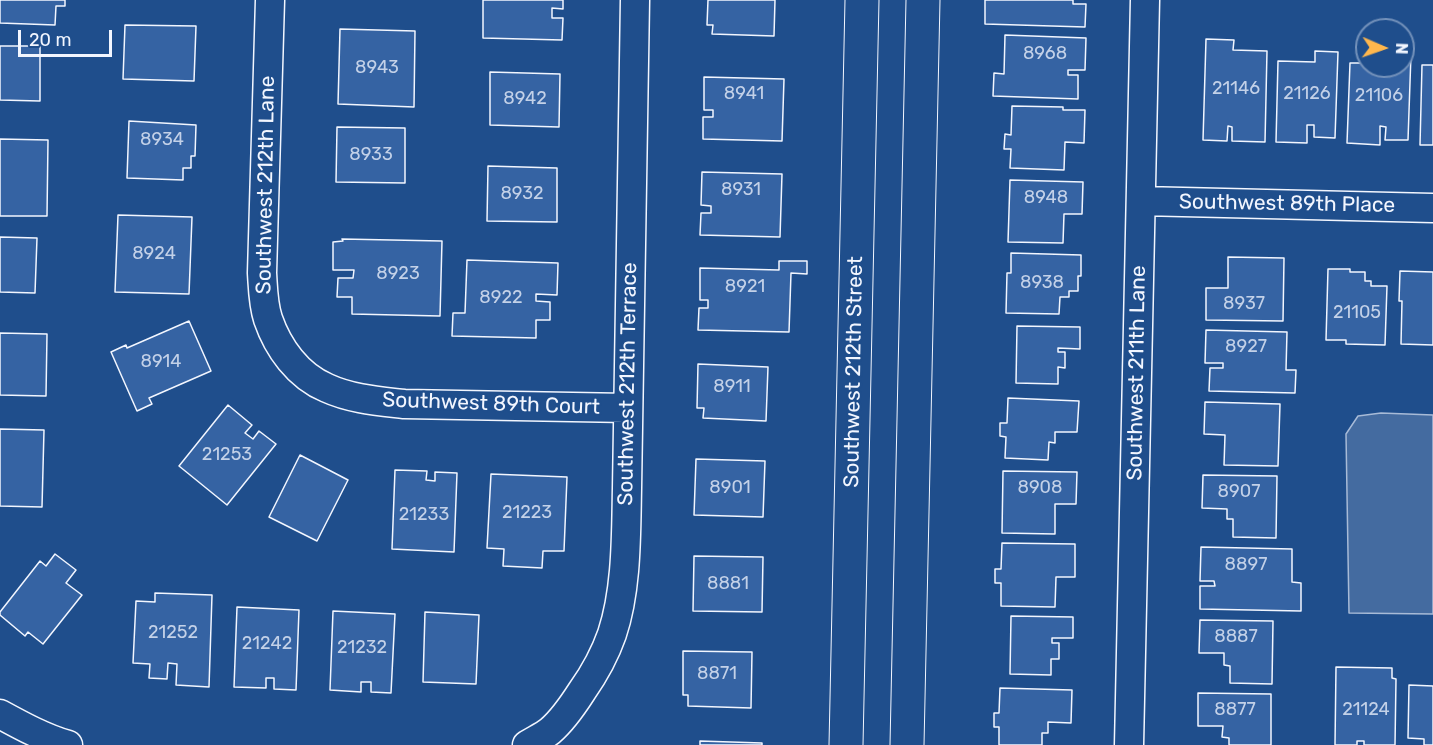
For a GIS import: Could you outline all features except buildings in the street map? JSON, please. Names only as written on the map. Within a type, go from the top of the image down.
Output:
[{"type":"street","name":"Southwest 212th Lane","points":[[270,0],[263,295],[268,318],[278,342],[292,363]]},
{"type":"street","name":"Southwest 212th Terrace","points":[[545,741],[576,700],[601,659],[612,634],[619,606],[626,535],[634,0]]},
{"type":"street","name":"Southwest 212th Street","points":[[846,745],[862,0]]},
{"type":"street","points":[[907,745],[923,0]]},
{"type":"street","name":"Southwest 211th Lane","points":[[1129,745],[1145,0]]},
{"type":"street","name":"Southwest 89th Place","points":[[1141,201],[1433,208]]},
{"type":"street","name":"Southwest 89th Court","points":[[292,363],[307,377],[325,388],[381,402],[628,408]]},
{"type":"street","points":[[0,714],[25,729],[68,745]]},
{"type":"water","points":[[1381,413],[1433,415],[1433,614],[1349,613],[1346,434],[1358,416]]}]
